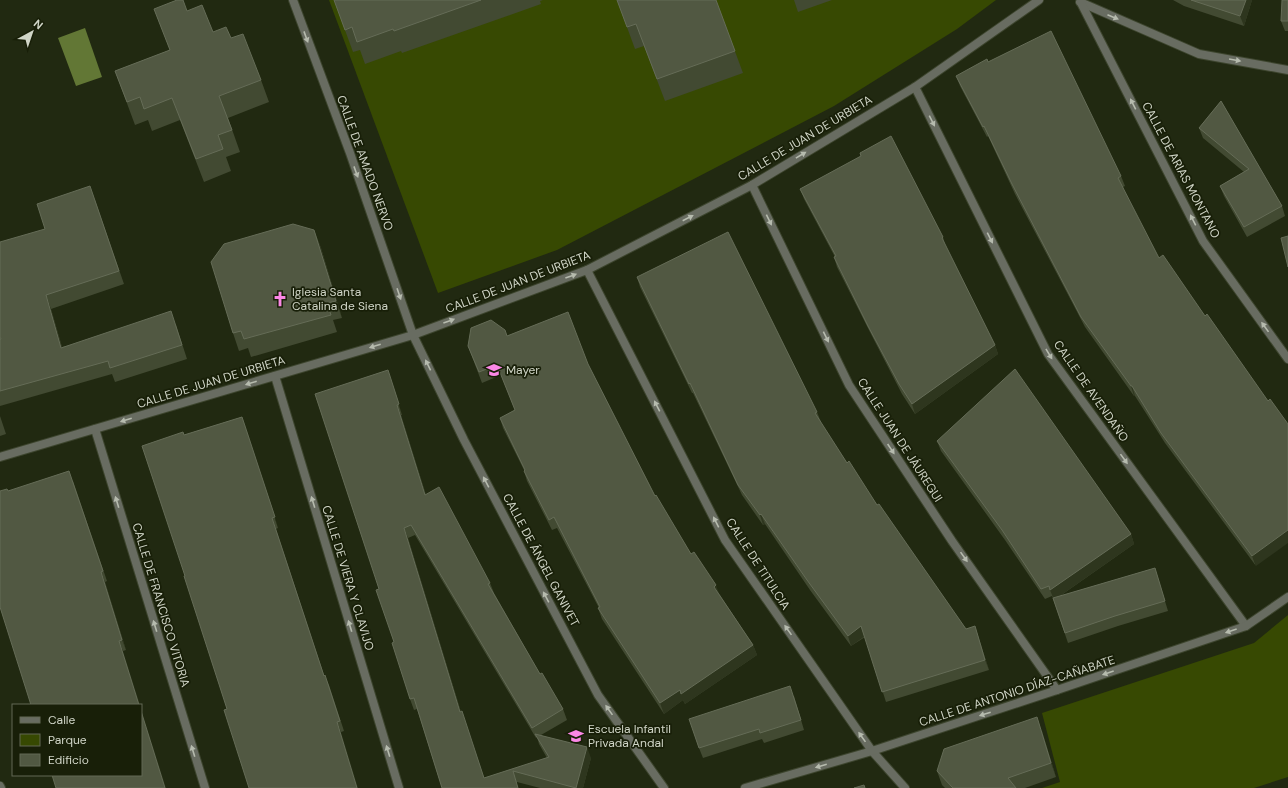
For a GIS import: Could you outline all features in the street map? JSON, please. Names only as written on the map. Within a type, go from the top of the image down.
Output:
[{"type":"street","name":"CALLE DE AMADO NERVO","points":[[293,0],[350,153],[413,334]]},
{"type":"street","name":"CALLE DE JUAN DE URBIETA","points":[[0,457],[413,334],[587,270],[752,185],[915,86],[1039,0]]},
{"type":"street","points":[[1080,2],[1199,54],[1288,70]]},
{"type":"street","name":"CALLE DE ARIAS MONTANO","points":[[1080,2],[1203,241],[1288,359]]},
{"type":"street","name":"CALLE DE AVENDAÑO","points":[[915,86],[1048,354],[1246,626]]},
{"type":"street","name":"CALLE JUAN DE JÁUREGUI","points":[[752,185],[849,385],[952,541],[1057,690]]},
{"type":"street","name":"CALLE DE TITULCIA","points":[[587,270],[725,540],[872,751],[905,788]]},
{"type":"street","name":"CALLE DE ÁNGEL GANIVET","points":[[413,334],[464,440],[598,695],[664,788]]},
{"type":"street","name":"CALLE DE VIERA Y CLAVIJO","points":[[274,376],[399,788]]},
{"type":"street","name":"CALLE DE FRANCISCO VITORIA","points":[[95,429],[205,788]]},
{"type":"street","name":"CALLE DE ANTONIO DÍAZ-CAÑABATE","points":[[745,788],[872,751],[1246,626],[1288,597]]},
{"type":"green space","points":[[329,0],[996,0],[957,29],[834,106],[557,250],[438,293]]},
{"type":"green space","points":[[1288,615],[1288,777],[1254,788],[1042,788],[1060,782],[1042,713],[1254,643]]},
{"type":"shaded area","points":[[85,28],[102,77],[76,86],[58,38]]},
{"type":"building","points":[[177,0],[183,0],[187,11],[202,5],[213,32],[226,27],[231,38],[243,34],[261,80],[219,96],[232,130],[218,135],[223,149],[196,159],[172,98],[144,109],[140,97],[127,102],[115,71],[170,50],[154,9]]},
{"type":"building","points":[[334,0],[481,0],[394,31],[393,29],[357,42],[352,27],[345,30]]},
{"type":"building","points":[[617,0],[716,0],[735,51],[657,79],[636,24],[627,27]]},
{"type":"building","points":[[1191,0],[1246,0],[1240,16]]},
{"type":"building","points":[[1282,0],[1288,0],[1288,21],[1281,21]]},
{"type":"building","points":[[1051,31],[1121,176],[1118,178],[1159,258],[1163,255],[1205,316],[1207,314],[1268,401],[1270,399],[1288,424],[1288,530],[1252,556],[1161,433],[1132,386],[1081,317],[1012,184],[984,126],[983,127],[956,76],[987,59],[988,62]]},
{"type":"building","points":[[1221,101],[1282,206],[1244,227],[1220,186],[1249,169],[1199,128]]},
{"type":"building","points":[[891,136],[943,237],[942,238],[995,345],[912,404],[899,384],[868,326],[834,257],[836,256],[800,189],[861,156],[860,153]]},
{"type":"building","points":[[90,186],[119,271],[46,295],[61,348],[171,311],[182,345],[110,368],[108,361],[0,391],[0,242],[45,229],[37,204]]},
{"type":"building","name":"Iglesia Santa Catalina de Siena","points":[[293,224],[314,230],[336,301],[327,303],[331,315],[244,339],[241,331],[233,333],[211,262],[224,244]]},
{"type":"building","points":[[728,232],[817,412],[815,413],[847,463],[849,461],[877,505],[879,504],[966,629],[975,626],[985,660],[882,692],[861,626],[848,636],[761,514],[760,515],[738,485],[690,383],[689,384],[637,277]]},
{"type":"building","points":[[1288,236],[1288,267],[1281,238]]},
{"type":"building","points":[[568,312],[588,364],[655,496],[656,495],[691,554],[694,552],[716,585],[714,587],[753,645],[681,694],[680,690],[660,703],[598,608],[600,607],[554,517],[549,520],[524,471],[525,470],[500,418],[515,410],[497,365],[479,372],[468,346],[471,328],[491,320],[505,330],[507,336]]},
{"type":"building","points":[[1015,369],[1131,534],[1050,590],[1049,586],[1041,589],[1002,530],[937,441]]},
{"type":"building","points":[[388,370],[399,404],[397,405],[425,495],[439,487],[490,583],[488,584],[540,674],[542,673],[563,709],[532,728],[411,525],[404,528],[460,712],[462,711],[484,778],[549,757],[535,734],[587,747],[576,788],[513,771],[518,788],[442,788],[414,698],[410,699],[392,643],[394,642],[376,590],[379,589],[315,394]]},
{"type":"building","points":[[242,417],[275,517],[272,518],[340,721],[337,722],[357,788],[249,788],[224,710],[227,709],[142,446],[183,432],[184,435]]},
{"type":"building","points":[[69,471],[103,571],[101,572],[122,640],[119,641],[139,704],[31,704],[0,607],[0,491],[7,489],[8,491]]},
{"type":"building","points":[[1155,568],[1165,601],[1065,633],[1053,598]]},
{"type":"building","points":[[790,686],[801,720],[760,733],[759,729],[699,748],[689,719]]},
{"type":"building","points":[[142,714],[165,788],[56,788],[52,776],[142,776]]},
{"type":"building","points":[[1037,717],[1051,763],[1008,778],[1016,788],[953,788],[937,771],[944,749]]},
{"type":"building","points":[[864,785],[865,788],[854,788]]},
{"type":"place","name":"Iglesia Santa Catalina de Siena","points":[[280,299]]},
{"type":"place","name":"Mayer","points":[[494,370]]},
{"type":"place","name":"Escuela Infantil Privada Andal","points":[[576,736]]}]
